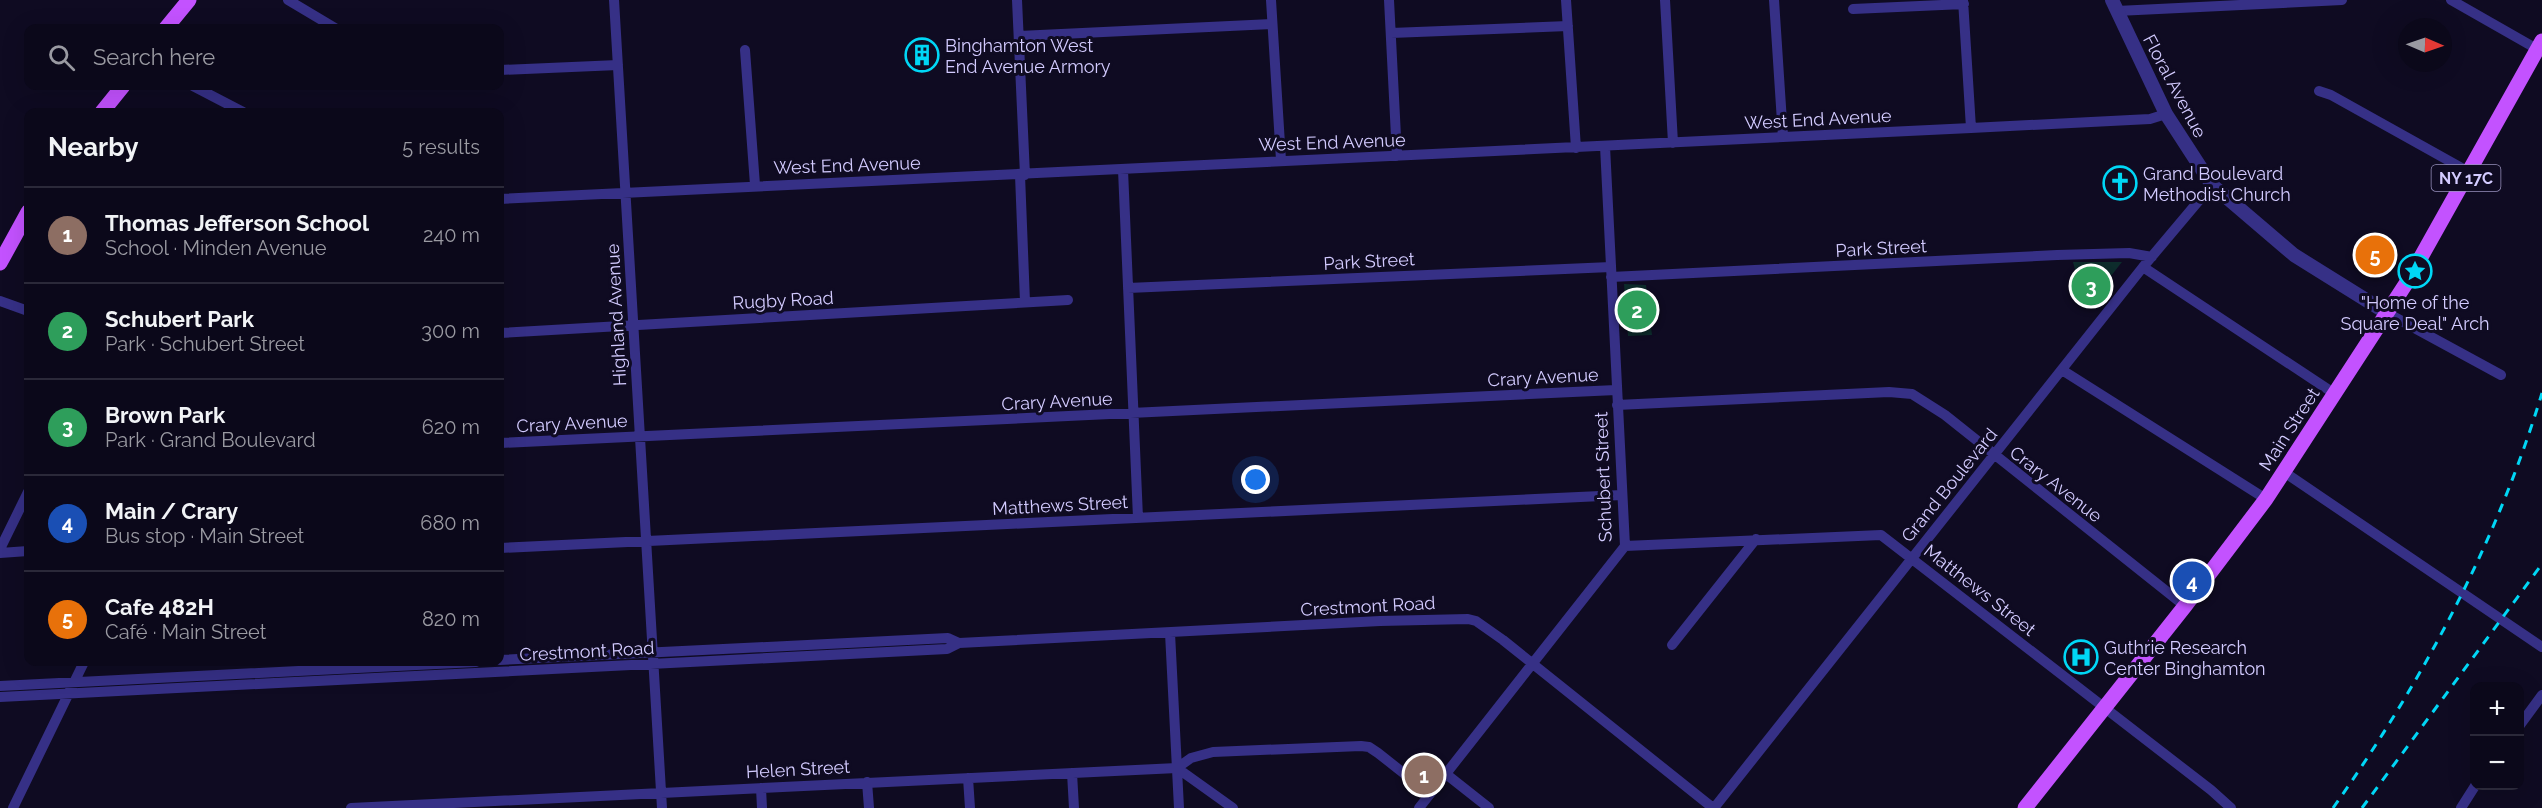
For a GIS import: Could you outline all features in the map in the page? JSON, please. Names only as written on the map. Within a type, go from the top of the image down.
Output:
[{"type":"main road","points":[[169,24],[189,0]]},
{"type":"main road","name":"Main Street","points":[[2025,808],[2185,606],[2266,499],[2425,252],[2540,45]]},
{"type":"main road","points":[[105,108],[120,90]]},
{"type":"main road","points":[[0,263],[24,219]]},
{"type":"street","points":[[288,0],[328,24]]},
{"type":"street","name":"Highland Avenue","points":[[614,0],[662,808]]},
{"type":"street","points":[[1017,0],[1025,302]]},
{"type":"street","points":[[1271,0],[1281,160]]},
{"type":"street","points":[[1389,0],[1398,156]]},
{"type":"street","points":[[1566,0],[1576,148]]},
{"type":"street","points":[[1665,0],[1673,143]]},
{"type":"street","points":[[1774,0],[1783,137]]},
{"type":"street","points":[[2114,6],[2342,0]]},
{"type":"street","points":[[2451,0],[2540,45]]},
{"type":"street","points":[[1853,9],[1964,2],[1971,128]]},
{"type":"street","name":"Floral Avenue","points":[[2114,6],[2166,114],[2212,185],[2294,255],[2387,313]]},
{"type":"street","points":[[1019,36],[1272,24]]},
{"type":"street","points":[[1390,33],[1568,26]]},
{"type":"street","points":[[745,50],[755,186]]},
{"type":"street","points":[[504,70],[618,65]]},
{"type":"street","points":[[201,90],[235,108]]},
{"type":"street","points":[[2319,91],[2331,95],[2469,172]]},
{"type":"street","name":"West End Avenue","points":[[504,199],[2150,119],[2166,114]]},
{"type":"street","name":"Schubert Street","points":[[1419,808],[1625,546],[1605,146]]},
{"type":"street","points":[[1123,170],[1137,518]]},
{"type":"street","name":"Grand Boulevard","points":[[1714,808],[2144,267],[2212,185]]},
{"type":"street","name":"Park Street","points":[[1128,288],[2056,255],[2129,253],[2152,257]]},
{"type":"street","points":[[2144,267],[2335,394]]},
{"type":"street","name":"Rugby Road","points":[[504,333],[1068,300]]},
{"type":"street","points":[[0,301],[24,310]]},
{"type":"street","points":[[2387,313],[2501,375]]},
{"type":"street","points":[[2062,370],[2266,499]]},
{"type":"street","name":"Crary Avenue","points":[[504,443],[1616,390]]},
{"type":"street","name":"Crary Avenue","points":[[1617,405],[1903,393],[1920,398],[1946,415],[1994,456],[2185,606]]},
{"type":"street","points":[[2284,472],[2542,646]]},
{"type":"street","name":"Matthews Street","points":[[504,548],[1622,495]]},
{"type":"street","points":[[24,500],[0,551],[24,551]]},
{"type":"street","name":"Matthews Street","points":[[1625,546],[1756,538],[1875,534],[1887,537],[2231,808]]},
{"type":"street","points":[[1672,645],[1756,538]]},
{"type":"street","name":"Crestmont Road","points":[[504,664],[652,664],[947,649],[959,643],[1380,621],[1468,619],[1476,621],[1532,663],[1714,808]]},
{"type":"street","points":[[1170,633],[1179,808]]},
{"type":"street","name":"Crestmont Road","points":[[504,664],[652,652],[948,638],[959,643]]},
{"type":"street","points":[[13,808],[82,666]]},
{"type":"street","name":"Crestmont Road","points":[[365,673],[436,666]]},
{"type":"street","name":"Crestmont Road","points":[[0,697],[71,688],[472,666]]},
{"type":"street","name":"Crestmont Road","points":[[0,686],[71,688]]},
{"type":"street","points":[[2524,719],[2542,695]]},
{"type":"street","points":[[1177,768],[1191,758],[1213,752],[1360,746],[1369,747],[1378,753],[1430,794]]},
{"type":"street","points":[[1177,768],[1233,808]]},
{"type":"street","name":"Helen Street","points":[[351,808],[465,805],[661,792],[1177,768]]},
{"type":"street","points":[[1072,772],[1074,808]]},
{"type":"street","points":[[1446,774],[1489,808]]},
{"type":"street","points":[[968,778],[970,808]]},
{"type":"street","points":[[867,782],[869,808]]},
{"type":"street","points":[[761,788],[762,808]]},
{"type":"street","points":[[2461,808],[2472,790]]},
{"type":"green space","points":[[2073,262],[2122,262],[2085,309]]},
{"type":"green space","points":[[1624,284],[1646,285],[1652,335],[1628,336]]},
{"type":"railway","points":[[2333,808],[2397,711],[2454,609],[2503,503],[2542,393]]},
{"type":"railway","points":[[2362,808],[2542,564]]},
{"type":"place","name":"Binghamton West End Avenue Armory","points":[[922,55]]},
{"type":"place","name":"Grand Boulevard Methodist Church","points":[[2120,183]]},
{"type":"place","name":"Cafe 482H","points":[[2375,255]]},
{"type":"place","name":"\"Home of the Square Deal\" Arch","points":[[2415,271]]},
{"type":"place","name":"Brown Park","points":[[2091,286]]},
{"type":"place","name":"Schubert Park","points":[[1637,310]]},
{"type":"place","name":"Main / Crary","points":[[2192,581]]},
{"type":"place","name":"Guthrie Research Center Binghamton","points":[[2081,657]]},
{"type":"place","name":"Thomas Jefferson School","points":[[1424,775]]}]
